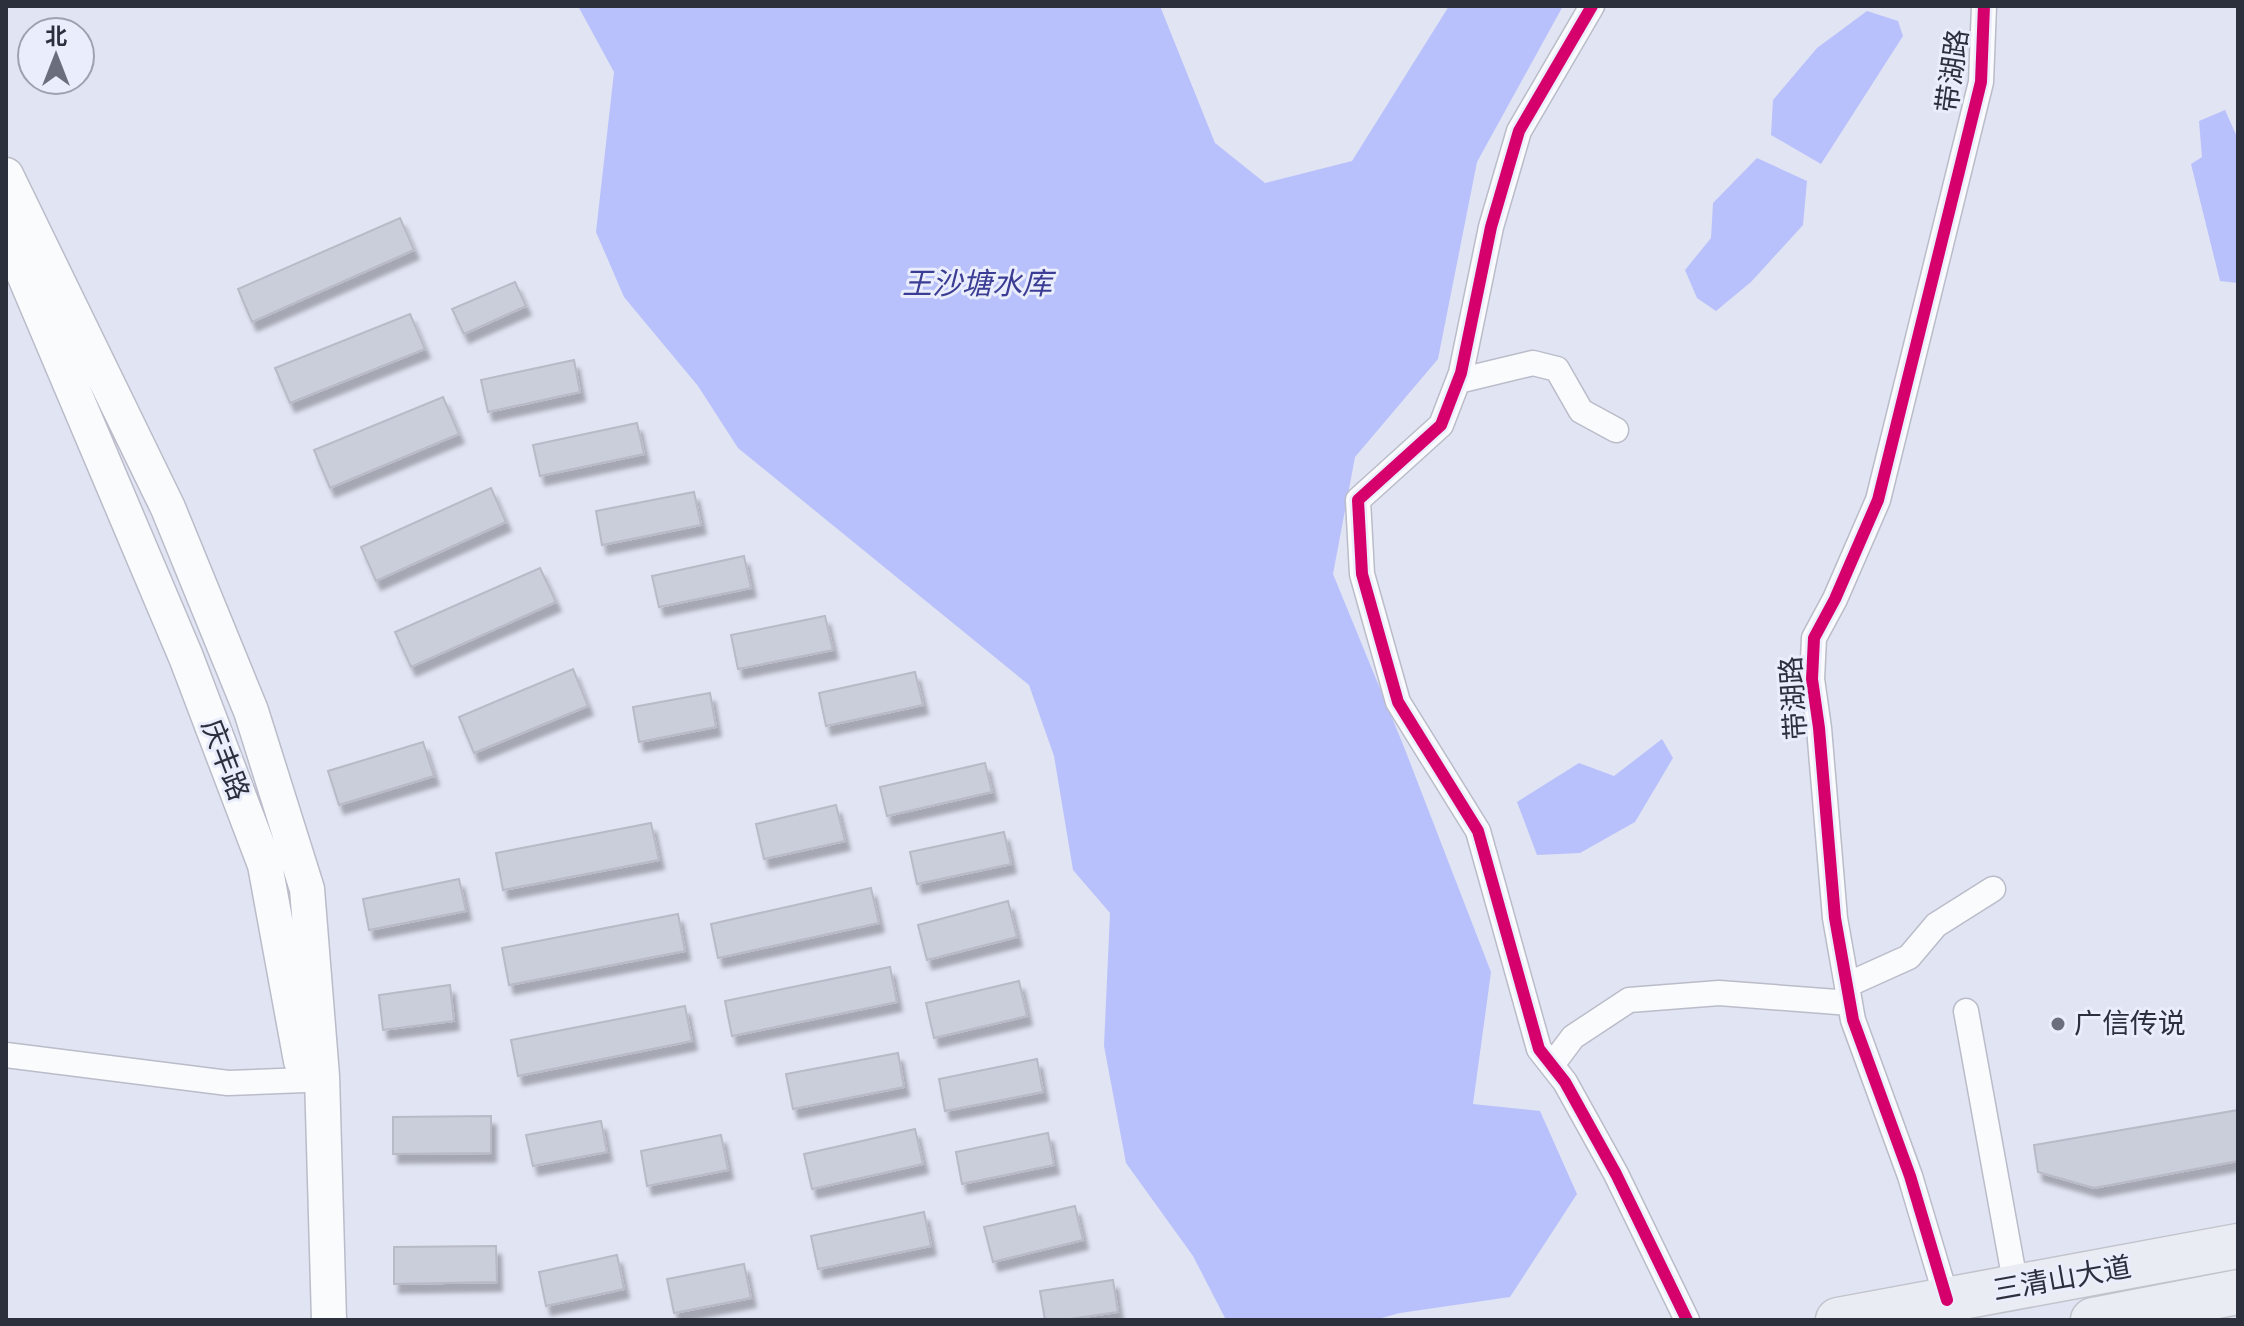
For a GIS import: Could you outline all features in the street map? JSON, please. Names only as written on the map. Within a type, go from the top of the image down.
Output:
[{"type":"highway","name":"三清山大道","points":[[1838,1320],[1939,1311],[2016,1287],[2238,1246]]},
{"type":"highway","name":"三清山大道","points":[[2093,1320],[2238,1292]]},
{"type":"main road","points":[[6,175],[168,508],[251,711],[307,889],[322,1076],[329,1320]]},
{"type":"main road","name":"庆丰路","points":[[6,232],[186,657],[265,865],[305,1080],[312,1320]]},
{"type":"street","points":[[1592,6],[1519,131],[1491,227],[1458,381],[1441,425],[1358,500],[1362,574],[1398,702],[1478,831],[1539,1049],[1565,1082],[1616,1174],[1687,1320]]},
{"type":"street","name":"带湖路","points":[[1939,1311],[1910,1176],[1853,1020],[1835,918],[1812,679],[1814,638],[1835,599],[1878,500],[1981,82],[1984,6]]},
{"type":"street","points":[[1458,381],[1533,363],[1557,369],[1581,411],[1616,430]]},
{"type":"street","points":[[1552,1065],[1573,1037],[1629,1000],[1719,993],[1849,994],[1909,957],[1936,925],[1993,889]]},
{"type":"street","points":[[1966,1011],[2016,1287]]},
{"type":"street","points":[[6,1055],[228,1083],[305,1080]]},
{"type":"water","name":"王沙塘水库","points":[[578,6],[1160,6],[1215,143],[1265,183],[1352,161],[1449,6],[1563,6],[1477,162],[1438,359],[1355,457],[1333,574],[1491,972],[1473,1104],[1540,1111],[1577,1194],[1510,1297],[1400,1313],[1374,1320],[1226,1320],[1193,1256],[1126,1163],[1104,1046],[1110,913],[1073,870],[1054,756],[1029,685],[738,448],[698,386],[624,297],[596,232],[614,72]]},
{"type":"water","points":[[1867,11],[1898,21],[1903,36],[1821,164],[1771,135],[1773,100],[1817,48]]},
{"type":"water","points":[[2225,110],[2238,139],[2238,283],[2220,281],[2191,164],[2202,157],[2199,121]]},
{"type":"water","points":[[1757,158],[1807,181],[1803,225],[1751,282],[1716,311],[1697,298],[1685,270],[1711,238],[1713,203]]},
{"type":"water","points":[[1662,739],[1673,758],[1635,822],[1580,853],[1537,855],[1517,802],[1579,763],[1614,776]]},
{"type":"building","points":[[400,218],[414,250],[252,322],[238,289]]},
{"type":"building","points":[[515,282],[526,306],[464,334],[452,309]]},
{"type":"building","points":[[410,314],[425,349],[290,403],[275,368]]},
{"type":"building","points":[[574,360],[580,392],[488,412],[481,380]]},
{"type":"building","points":[[443,397],[459,434],[330,488],[314,450]]},
{"type":"building","points":[[637,423],[644,454],[540,476],[533,445]]},
{"type":"building","points":[[491,488],[506,522],[376,581],[361,547]]},
{"type":"building","points":[[694,492],[701,525],[602,545],[596,511]]},
{"type":"building","points":[[744,556],[751,588],[659,607],[652,576]]},
{"type":"building","points":[[540,568],[556,602],[411,667],[395,632]]},
{"type":"building","points":[[825,616],[833,650],[738,669],[731,635]]},
{"type":"building","points":[[573,669],[588,706],[474,753],[459,717]]},
{"type":"building","points":[[915,672],[923,705],[826,726],[819,693]]},
{"type":"building","points":[[710,693],[716,727],[639,742],[633,707]]},
{"type":"building","points":[[423,742],[434,776],[339,805],[328,771]]},
{"type":"building","points":[[985,763],[992,792],[887,816],[880,787]]},
{"type":"building","points":[[836,805],[845,841],[764,859],[756,824]]},
{"type":"building","points":[[651,823],[659,860],[503,890],[496,853]]},
{"type":"building","points":[[1004,832],[1011,864],[917,884],[910,852]]},
{"type":"building","points":[[459,879],[466,911],[369,930],[363,899]]},
{"type":"building","points":[[871,888],[879,923],[718,958],[711,924]]},
{"type":"building","points":[[1008,901],[1017,937],[927,960],[918,925]]},
{"type":"building","points":[[678,914],[685,951],[509,985],[502,948]]},
{"type":"building","points":[[890,967],[897,1002],[732,1036],[725,1001]]},
{"type":"building","points":[[1019,981],[1027,1016],[934,1038],[926,1003]]},
{"type":"building","points":[[450,985],[454,1021],[383,1030],[379,995]]},
{"type":"building","points":[[685,1006],[692,1041],[518,1076],[511,1040]]},
{"type":"building","points":[[898,1053],[904,1087],[793,1109],[786,1074]]},
{"type":"building","points":[[1037,1059],[1043,1092],[945,1111],[939,1079]]},
{"type":"building","points":[[2238,1110],[2238,1161],[2094,1188],[2038,1172],[2034,1145]]},
{"type":"building","points":[[491,1116],[491,1153],[393,1154],[393,1117]]},
{"type":"building","points":[[601,1121],[607,1152],[533,1166],[526,1135]]},
{"type":"building","points":[[915,1129],[923,1164],[812,1189],[804,1154]]},
{"type":"building","points":[[1048,1133],[1054,1165],[962,1184],[956,1152]]},
{"type":"building","points":[[721,1135],[728,1170],[647,1186],[641,1151]]},
{"type":"building","points":[[1075,1206],[1083,1240],[993,1262],[984,1227]]},
{"type":"building","points":[[924,1212],[931,1246],[818,1269],[811,1236]]},
{"type":"building","points":[[496,1246],[497,1282],[394,1284],[394,1247]]},
{"type":"building","points":[[617,1255],[624,1289],[546,1306],[539,1272]]},
{"type":"building","points":[[744,1264],[751,1298],[674,1313],[667,1279]]},
{"type":"building","points":[[1113,1280],[1118,1312],[1045,1320],[1040,1291]]},
{"type":"cycle path","points":[[1592,6],[1519,131],[1491,227],[1461,373],[1441,425],[1358,500],[1362,574],[1398,702],[1478,831],[1539,1049],[1565,1082],[1616,1174],[1687,1320]]},
{"type":"cycle path","points":[[1947,1300],[1910,1176],[1853,1020],[1835,918],[1812,679],[1814,638],[1835,599],[1878,500],[1981,82],[1984,6]]},
{"type":"place","name":"广信传说","points":[[2058,1024]]}]
